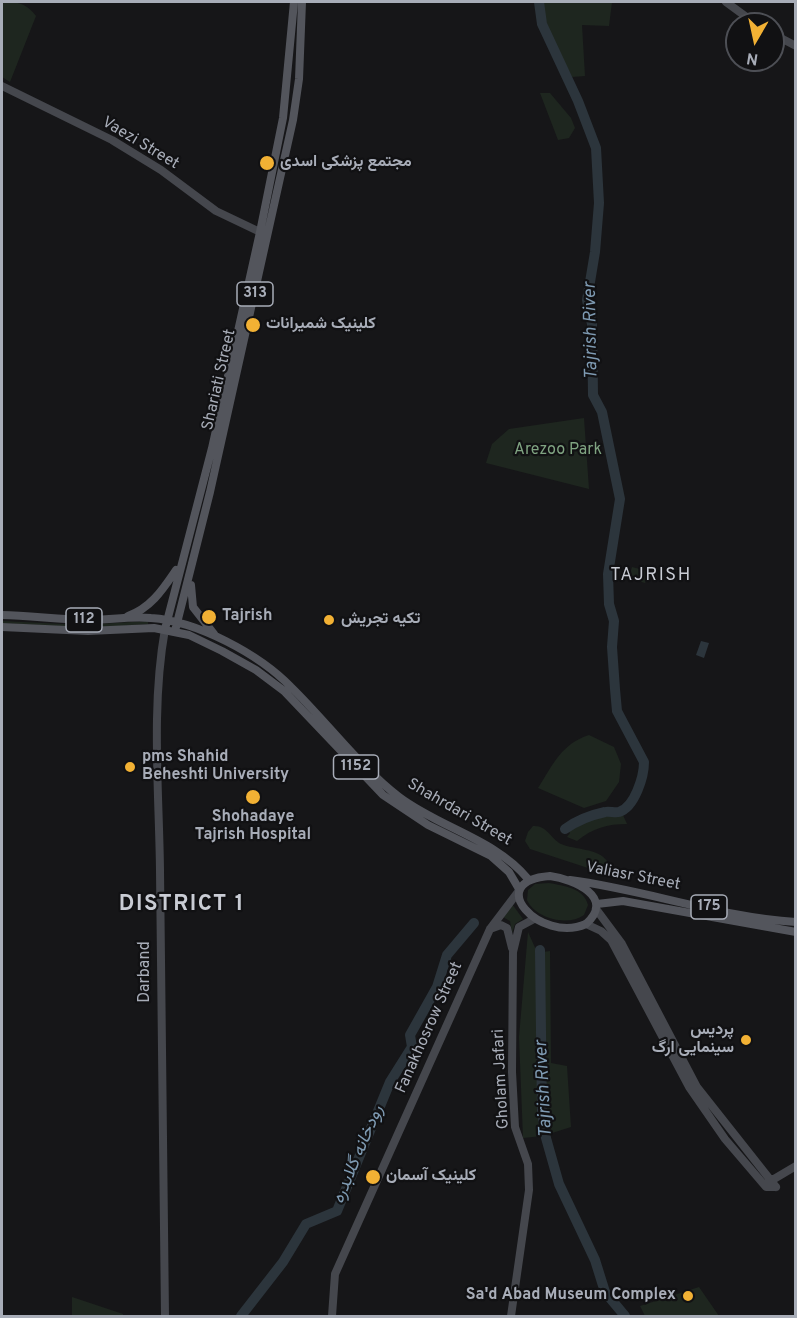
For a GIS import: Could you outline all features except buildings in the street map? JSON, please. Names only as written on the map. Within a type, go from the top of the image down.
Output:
[{"type":"main road","name":"Shariati Street","points":[[177,627],[192,570],[293,120],[298,25],[294,2]]},
{"type":"main road","name":"Shariati Street","points":[[166,624],[209,458],[260,232],[283,117],[302,2]]},
{"type":"main road","points":[[726,2],[740,12]]},
{"type":"main road","name":"Vaezi Street","points":[[2,86],[112,140],[161,170],[216,211],[260,232]]},
{"type":"main road","points":[[120,618],[138,612],[153,600],[181,562]]},
{"type":"main road","points":[[192,570],[190,594],[193,608],[218,639]]},
{"type":"main road","points":[[176,581],[179,590],[187,584]]},
{"type":"main road","name":"112","points":[[2,615],[86,620],[120,618],[166,624]]},
{"type":"main road","name":"112","points":[[2,627],[88,631],[166,624]]},
{"type":"main road","name":"1152","points":[[166,624],[177,627]]},
{"type":"main road","name":"Darband","points":[[165,1317],[159,1028],[158,713],[160,651],[166,624]]},
{"type":"main road","name":"Shahrdari Street","points":[[177,627],[201,630],[263,664],[290,685],[379,779],[400,797],[432,818],[510,859],[528,879]]},
{"type":"main road","name":"Shahrdari Street","points":[[177,627],[275,683],[383,795],[428,825],[491,856],[509,872],[519,891]]},
{"type":"main road","points":[[596,907],[592,919],[586,924],[566,928],[534,920],[521,905],[519,891],[528,879],[550,876],[570,880],[588,891],[596,907],[622,944],[697,1087],[776,1187]]},
{"type":"main road","name":"Valiasr Street","points":[[570,880],[795,922]]},
{"type":"main road","name":"Fanakhosrow Street","points":[[332,1317],[335,1274],[490,929],[519,891]]},
{"type":"main road","name":"Valiasr Street","points":[[596,907],[623,901],[795,932]]},
{"type":"main road","name":"Gholam Jafari","points":[[511,1317],[520,1261],[522,1223],[529,1190],[528,1164],[515,1127],[512,1072],[513,952],[519,927],[534,920]]},
{"type":"main road","points":[[586,924],[601,931],[611,940],[689,1088],[725,1139],[766,1187],[776,1187],[795,1172]]},
{"type":"main road","points":[[490,929],[501,925],[507,928],[513,952]]},
{"type":"main road","points":[[769,1179],[774,1179],[795,1166]]},
{"type":"green space","points":[[2,2],[21,4],[36,16],[10,82],[2,77]]},
{"type":"green space","points":[[543,2],[612,2],[609,26],[582,25],[585,76],[572,77],[545,24]]},
{"type":"green space","points":[[540,93],[550,93],[571,118],[575,128],[569,138],[558,140]]},
{"type":"green space","name":"Arezoo Park","points":[[584,418],[589,489],[486,463],[492,444],[509,429]]},
{"type":"green space","points":[[632,567],[651,572],[645,583],[629,578]]},
{"type":"green space","points":[[2,621],[83,625],[148,621],[148,624],[96,628],[2,623]]},
{"type":"green space","points":[[589,735],[614,747],[621,764],[619,782],[606,801],[584,808],[538,788],[553,763],[565,750],[579,739]]},
{"type":"green space","points":[[622,813],[627,824],[600,828],[577,841],[567,837],[570,833],[567,830],[579,822],[600,815]]},
{"type":"green space","points":[[533,826],[542,828],[561,844],[592,851],[603,857],[607,861],[605,870],[588,868],[530,849],[525,841]]},
{"type":"green space","points":[[549,883],[578,891],[586,899],[588,905],[584,915],[577,919],[561,920],[552,919],[537,912],[527,900],[528,890],[535,884]]},
{"type":"green space","points":[[512,904],[523,919],[515,924],[512,933],[510,921],[501,916]]},
{"type":"green space","points":[[528,932],[537,952],[542,1136],[523,1138],[519,1037]]},
{"type":"green space","points":[[550,951],[551,1063],[567,1066],[571,1127],[549,1134],[546,1115],[543,952]]},
{"type":"green space","name":"Sa'd Abad Museum Complex","points":[[699,1287],[719,1316],[645,1316],[640,1306]]},
{"type":"green space","points":[[72,1297],[123,1314],[123,1316],[72,1316]]},
{"type":"shaded area","points":[[701,641],[709,643],[704,658],[696,655]]},
{"type":"waterway","name":"Tajrish River","points":[[539,2],[542,24],[578,101],[596,148],[599,203],[595,252],[587,300],[592,324],[593,395],[602,412],[620,499],[608,574],[609,604],[614,621],[612,647],[615,689],[617,711],[644,762],[634,798],[625,809],[619,812],[594,815],[565,829]]},
{"type":"waterway","name":"رودخانه گلابدره","points":[[241,1316],[283,1262],[306,1224],[337,1211],[390,1082],[412,1047],[410,1035],[437,987],[447,955],[474,923]]},
{"type":"waterway","name":"Tajrish River","points":[[540,950],[542,1112],[546,1138],[559,1184],[595,1260],[605,1292],[625,1316]]},
{"type":"place","name":"مجتمع پزشکی اسدی","points":[[267,163]]},
{"type":"place","name":"کلینیک شمیرانات","points":[[253,325]]},
{"type":"place","name":"Tajrish","points":[[209,617]]},
{"type":"place","name":"تکیه تجریش","points":[[329,620]]},
{"type":"place","name":"pms Shahid Beheshti University","points":[[130,767]]},
{"type":"place","name":"Shohadaye Tajrish Hospital","points":[[253,797]]},
{"type":"place","name":"پردیس سینمایی ارگ","points":[[746,1040]]},
{"type":"place","name":"کلینیک آسمان","points":[[373,1177]]},
{"type":"place","name":"Sa'd Abad Museum Complex","points":[[688,1296]]},
{"type":"district","name":"TAJRISH","points":[[651,576]]},
{"type":"district","name":"DISTRICT 1","points":[[182,906]]}]
